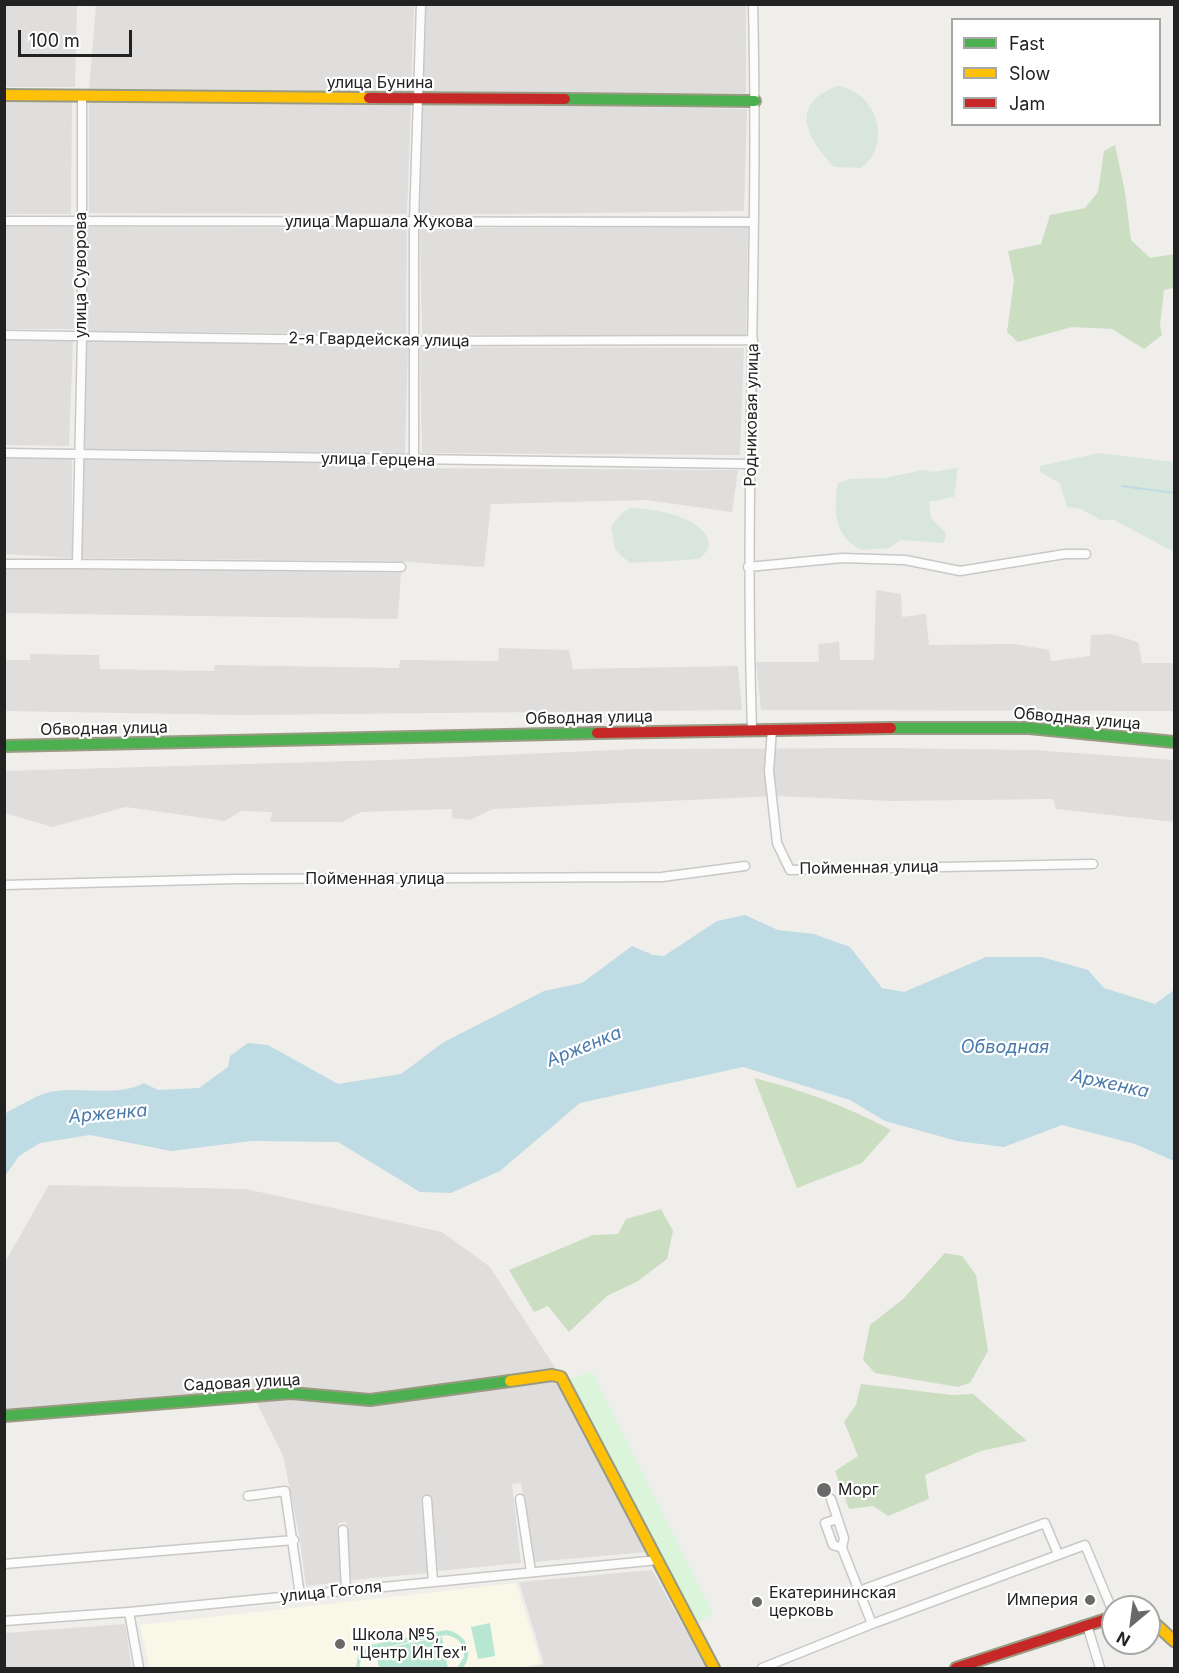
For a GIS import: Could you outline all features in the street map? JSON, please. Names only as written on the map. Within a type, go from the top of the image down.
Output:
[{"type":"street","points":[[414,460],[414,222],[421,4]]},
{"type":"street","name":"Родниковая улица","points":[[752,729],[748,567],[753,340],[755,101],[753,4]]},
{"type":"street","name":"улица Бунина","points":[[4,95],[755,101]]},
{"type":"street","name":"улица Суворова","points":[[77,564],[82,336],[82,96]]},
{"type":"street","name":"улица Маршала Жукова","points":[[4,221],[754,222]]},
{"type":"street","name":"2-я Гвардейская улица","points":[[4,335],[414,341],[753,340]]},
{"type":"street","name":"улица Герцена","points":[[4,453],[751,464]]},
{"type":"street","points":[[748,567],[842,558],[905,560],[960,571],[1065,554],[1086,554]]},
{"type":"street","points":[[4,564],[401,567]]},
{"type":"street","name":"Обводная улица","points":[[4,746],[752,729],[1029,728],[1174,742]]},
{"type":"street","name":"Пойменная улица","points":[[772,729],[769,771],[777,843],[790,870],[1093,864]]},
{"type":"street","name":"Пойменная улица","points":[[4,885],[235,879],[662,877],[745,866]]},
{"type":"street","name":"Садовая улица","points":[[4,1416],[291,1393],[370,1400],[552,1375],[561,1377],[658,1560]]},
{"type":"street","points":[[248,1496],[285,1491],[294,1540],[300,1595]]},
{"type":"street","points":[[520,1499],[531,1572]]},
{"type":"street","points":[[831,1499],[844,1538],[842,1548],[872,1624]]},
{"type":"street","points":[[427,1500],[434,1582]]},
{"type":"street","points":[[837,1519],[825,1523],[833,1545],[842,1548]]},
{"type":"street","points":[[859,1591],[1046,1523],[1058,1554]]},
{"type":"street","points":[[343,1530],[346,1590]]},
{"type":"street","points":[[4,1564],[294,1540]]},
{"type":"street","points":[[762,1668],[872,1624],[1085,1545],[1106,1595]]},
{"type":"street","points":[[658,1560],[714,1668]]},
{"type":"street","name":"улица Гоголя","points":[[4,1621],[129,1612],[658,1560]]},
{"type":"street","points":[[129,1612],[139,1668]]},
{"type":"street","points":[[956,1668],[1101,1621]]},
{"type":"street","points":[[1087,1625],[1100,1668]]},
{"type":"street","points":[[1161,1629],[1174,1641]]},
{"type":"shaded area","points":[[5,4],[77,5],[75,87],[5,87]]},
{"type":"shaded area","points":[[96,5],[414,5],[411,93],[89,89]]},
{"type":"shaded area","points":[[425,5],[746,5],[746,93],[423,95]]},
{"type":"shaded area","points":[[837,86],[851,90],[862,97],[876,120],[877,146],[871,158],[861,168],[834,167],[816,145],[810,133],[807,112],[812,102],[822,93]]},
{"type":"shaded area","points":[[5,101],[72,102],[71,214],[5,214]]},
{"type":"shaded area","points":[[89,101],[411,103],[407,214],[89,213]]},
{"type":"shaded area","points":[[423,103],[747,109],[744,211],[420,215]]},
{"type":"shaded area","points":[[5,226],[73,227],[74,329],[5,329]]},
{"type":"shaded area","points":[[87,227],[407,228],[406,334],[88,331]]},
{"type":"shaded area","points":[[748,227],[746,337],[422,334],[420,228]]},
{"type":"shaded area","points":[[5,340],[73,341],[69,446],[5,445]]},
{"type":"shaded area","points":[[87,340],[408,345],[405,454],[84,449]]},
{"type":"shaded area","points":[[420,347],[744,348],[740,455],[422,453]]},
{"type":"shaded area","points":[[1099,453],[1174,462],[1174,552],[1114,520],[1100,520],[1081,509],[1067,507],[1060,483],[1040,472],[1040,466]]},
{"type":"shaded area","points":[[4,457],[72,457],[72,558],[5,554]]},
{"type":"shaded area","points":[[81,457],[310,462],[416,468],[738,470],[732,512],[646,500],[491,504],[484,567],[392,561],[82,558]]},
{"type":"shaded area","points":[[958,468],[954,497],[929,502],[931,518],[946,533],[944,543],[901,540],[889,548],[863,550],[846,539],[841,531],[836,513],[838,483],[849,479],[884,478],[924,470],[933,472]]},
{"type":"shaded area","points":[[631,508],[665,512],[690,521],[707,537],[709,547],[703,556],[695,559],[629,563],[615,549],[611,526],[623,512]]},
{"type":"shaded area","points":[[5,568],[401,573],[398,619],[5,613]]},
{"type":"shaded area","points":[[876,590],[901,594],[902,617],[926,614],[929,645],[1014,644],[1049,650],[1051,661],[1090,656],[1091,635],[1111,634],[1138,642],[1142,663],[1174,663],[1174,711],[761,710],[756,662],[819,662],[818,644],[839,642],[840,660],[874,660]]},
{"type":"shaded area","points":[[499,648],[569,650],[573,669],[738,666],[742,710],[241,715],[5,711],[5,660],[30,660],[30,654],[99,655],[100,669],[214,671],[215,665],[399,668],[400,660],[498,661]]},
{"type":"shaded area","points":[[637,749],[1033,750],[1174,760],[1174,822],[1056,809],[1053,799],[890,801],[776,796],[493,809],[470,820],[452,818],[452,809],[361,812],[342,822],[270,822],[272,812],[241,811],[225,821],[126,807],[52,827],[5,813],[4,771],[387,760]]},
{"type":"shaded area","points":[[49,1185],[246,1189],[442,1232],[490,1267],[556,1369],[370,1393],[308,1396],[373,1403],[549,1379],[558,1382],[647,1552],[533,1562],[521,1483],[512,1484],[521,1563],[438,1571],[430,1497],[421,1499],[428,1573],[351,1580],[346,1522],[338,1523],[342,1582],[306,1586],[299,1534],[283,1456],[255,1399],[5,1411],[5,1262]]},
{"type":"shaded area","points":[[652,1570],[707,1668],[525,1668],[544,1664],[519,1582]]},
{"type":"shaded area","name":"Школа №5, \"Центр ИнТех\"","points":[[516,1583],[541,1663],[517,1668],[150,1668],[140,1625]]},
{"type":"shaded area","points":[[125,1624],[132,1668],[5,1668],[5,1633]]},
{"type":"green space","points":[[1115,145],[1125,192],[1131,240],[1150,258],[1174,254],[1174,288],[1164,290],[1160,326],[1162,335],[1144,349],[1112,329],[1072,327],[1018,342],[1007,332],[1014,280],[1008,251],[1041,244],[1050,215],[1085,208],[1098,192],[1104,151]]},
{"type":"green space","points":[[754,1078],[824,1099],[891,1130],[862,1163],[797,1188]]},
{"type":"green space","points":[[661,1209],[673,1231],[667,1259],[638,1281],[607,1296],[569,1332],[548,1306],[534,1312],[509,1270],[593,1235],[618,1234],[626,1219]]},
{"type":"green space","points":[[945,1253],[962,1256],[976,1275],[988,1351],[970,1383],[958,1387],[875,1373],[863,1360],[870,1325],[903,1299]]},
{"type":"green space","points":[[592,1371],[713,1613],[698,1623],[568,1380]]},
{"type":"green space","points":[[861,1384],[952,1395],[973,1394],[1027,1441],[981,1451],[925,1475],[929,1499],[888,1516],[873,1506],[849,1509],[835,1471],[858,1456],[844,1422],[856,1405]]},
{"type":"green space","points":[[490,1623],[495,1656],[478,1659],[471,1627]]},
{"type":"green space","points":[[446,1630],[459,1635],[466,1644],[468,1656],[463,1668],[457,1668],[464,1657],[462,1645],[454,1637],[446,1635],[370,1650],[361,1659],[359,1668],[356,1668],[358,1655],[370,1645]]},
{"type":"green space","points":[[442,1637],[448,1668],[379,1668],[376,1650]]},
{"type":"water","name":"Обводная","points":[[745,915],[778,930],[814,934],[850,947],[882,988],[904,992],[986,957],[1042,957],[1088,970],[1104,988],[1155,1004],[1174,990],[1174,1161],[1135,1144],[1062,1125],[1004,1147],[957,1141],[885,1121],[850,1100],[743,1067],[580,1103],[500,1171],[451,1193],[420,1192],[338,1142],[252,1141],[171,1151],[90,1135],[40,1143],[19,1156],[5,1176],[5,1117],[7,1112],[46,1093],[71,1090],[120,1090],[144,1083],[158,1090],[199,1088],[228,1067],[230,1056],[248,1043],[268,1045],[338,1084],[401,1074],[444,1042],[544,991],[582,983],[632,946],[653,955],[664,956],[717,921]]},
{"type":"waterway","points":[[1122,486],[1174,493]]},
{"type":"traffic: fast","points":[[565,99],[755,101]]},
{"type":"traffic: fast","points":[[891,728],[1029,728],[1174,742]]},
{"type":"traffic: fast","points":[[4,746],[597,733]]},
{"type":"traffic: fast","points":[[4,1416],[291,1393],[370,1400],[510,1381]]},
{"type":"traffic: slow","points":[[4,95],[369,98]]},
{"type":"traffic: slow","points":[[510,1381],[552,1375],[561,1377],[714,1668]]},
{"type":"traffic: slow","points":[[1161,1629],[1174,1641]]},
{"type":"traffic: jam","points":[[369,98],[565,99]]},
{"type":"traffic: jam","points":[[597,733],[891,728]]},
{"type":"traffic: jam","points":[[956,1668],[1101,1621]]},
{"type":"place","name":"Морг","points":[[824,1490]]},
{"type":"place","name":"Империя","points":[[1090,1600]]},
{"type":"place","name":"Екатерининская церковь","points":[[757,1602]]},
{"type":"place","name":"Школа №5, \"Центр ИнТех\"","points":[[340,1644]]},
{"type":"water label","name":"Арженка","points":[[584,1047]]},
{"type":"water label","name":"Арженка","points":[[1110,1084]]},
{"type":"water label","name":"Арженка","points":[[108,1114]]}]
